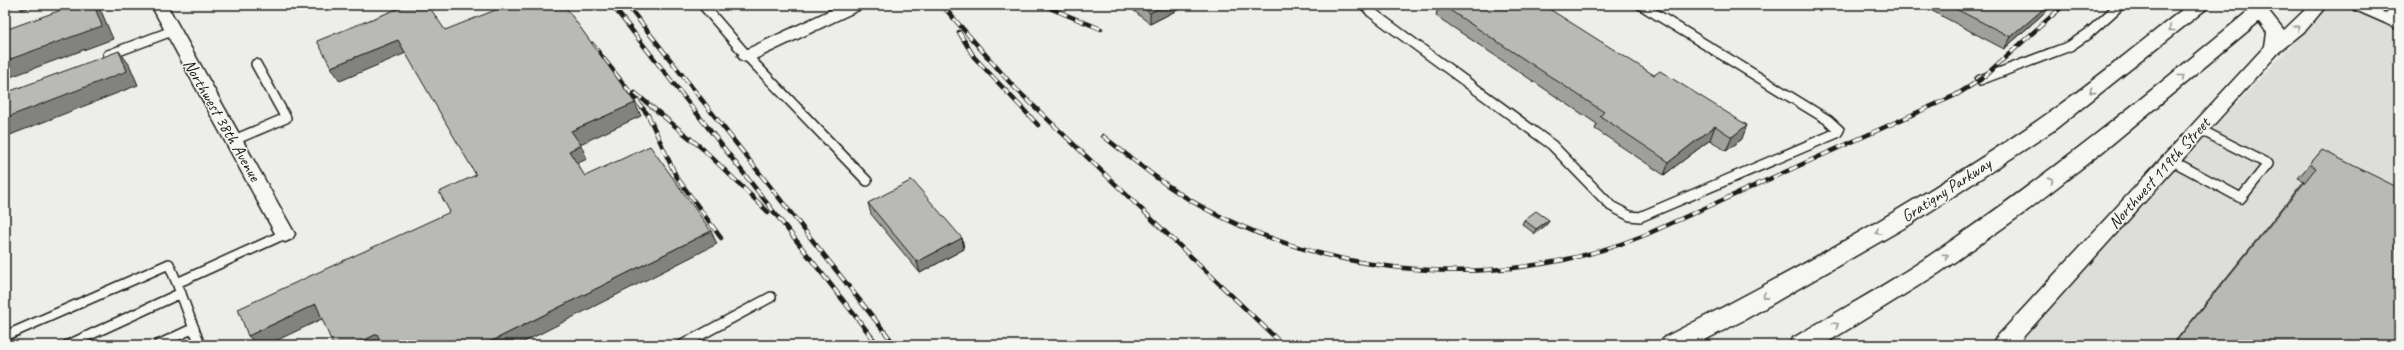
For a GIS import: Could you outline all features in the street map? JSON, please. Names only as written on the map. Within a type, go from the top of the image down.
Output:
[{"type":"highway","name":"Gratigny Parkway","points":[[1672,345],[1735,313],[1903,218],[2045,126],[2201,5]]},
{"type":"highway","points":[[1802,345],[1931,267],[2068,169],[2193,68],[2257,8]]},
{"type":"street","name":"Northwest 38th Avenue","points":[[159,5],[285,234]]},
{"type":"street","name":"Northwest 119th Street","points":[[2003,345],[2273,48],[2300,26],[2319,5]]},
{"type":"street","points":[[747,56],[845,7]]},
{"type":"street","points":[[2257,8],[2276,32],[2273,48]]},
{"type":"lane","points":[[703,5],[747,56],[867,181]]},
{"type":"lane","points":[[1365,5],[1371,12],[1552,145],[1605,201],[1619,212],[1630,216],[1640,217],[1837,133],[1839,130],[1828,120],[1641,5]]},
{"type":"lane","points":[[1980,80],[2070,46],[2089,33],[2120,5]]},
{"type":"lane","points":[[2355,5],[2399,25]]},
{"type":"lane","points":[[2387,19],[2398,5]]},
{"type":"lane","points":[[99,59],[172,31]]},
{"type":"lane","points":[[234,140],[286,118],[256,64]]},
{"type":"lane","points":[[2171,160],[2241,198],[2268,164],[2199,129]]},
{"type":"lane","points":[[177,283],[285,234]]},
{"type":"lane","points":[[5,336],[169,264],[200,345]]},
{"type":"lane","points":[[68,345],[181,293]]},
{"type":"lane","points":[[682,345],[771,296]]},
{"type":"lane","points":[[158,345],[194,328]]},
{"type":"shaded area","points":[[2329,5],[2399,5],[2399,345],[2010,345]]},
{"type":"building","points":[[75,5],[94,5],[102,26],[5,61],[5,30]]},
{"type":"building","points":[[407,5],[428,5],[445,30],[508,5],[564,5],[635,103],[571,131],[581,145],[569,151],[585,176],[650,146],[711,231],[484,345],[383,345],[377,334],[354,345],[333,345],[316,304],[248,336],[238,309],[450,212],[439,192],[476,175],[398,40],[331,67],[317,41]]},
{"type":"building","points":[[1140,5],[1165,5],[1150,13]]},
{"type":"building","points":[[1442,5],[1543,5],[1654,75],[1660,71],[1747,125],[1732,137],[1715,126],[1669,162],[1600,116],[1604,112]]},
{"type":"building","points":[[1948,5],[2048,5],[2011,37]]},
{"type":"building","points":[[119,51],[127,71],[5,118],[5,93]]},
{"type":"building","points":[[2322,150],[2399,188],[2399,345],[2173,345],[2316,168],[2310,164]]},
{"type":"building","points":[[912,180],[962,238],[917,262],[868,203]]},
{"type":"building","points":[[1536,211],[1549,220],[1536,229],[1524,220]]},
{"type":"railway","points":[[612,5],[878,345]]},
{"type":"railway","points":[[627,5],[895,345]]},
{"type":"railway","points":[[942,5],[1013,86],[1281,343]]},
{"type":"railway","points":[[1042,5],[1101,29]]},
{"type":"railway","points":[[1103,136],[1164,183],[1204,208],[1255,232],[1309,250],[1365,263],[1422,270],[1479,270],[1536,265],[1591,253],[1645,235],[1956,95],[1980,80],[2064,5]]},
{"type":"railway","points":[[959,32],[974,57],[1038,125]]},
{"type":"railway","points":[[592,44],[648,115],[676,176],[721,238]]},
{"type":"railway","points":[[635,93],[703,149],[768,212]]}]
